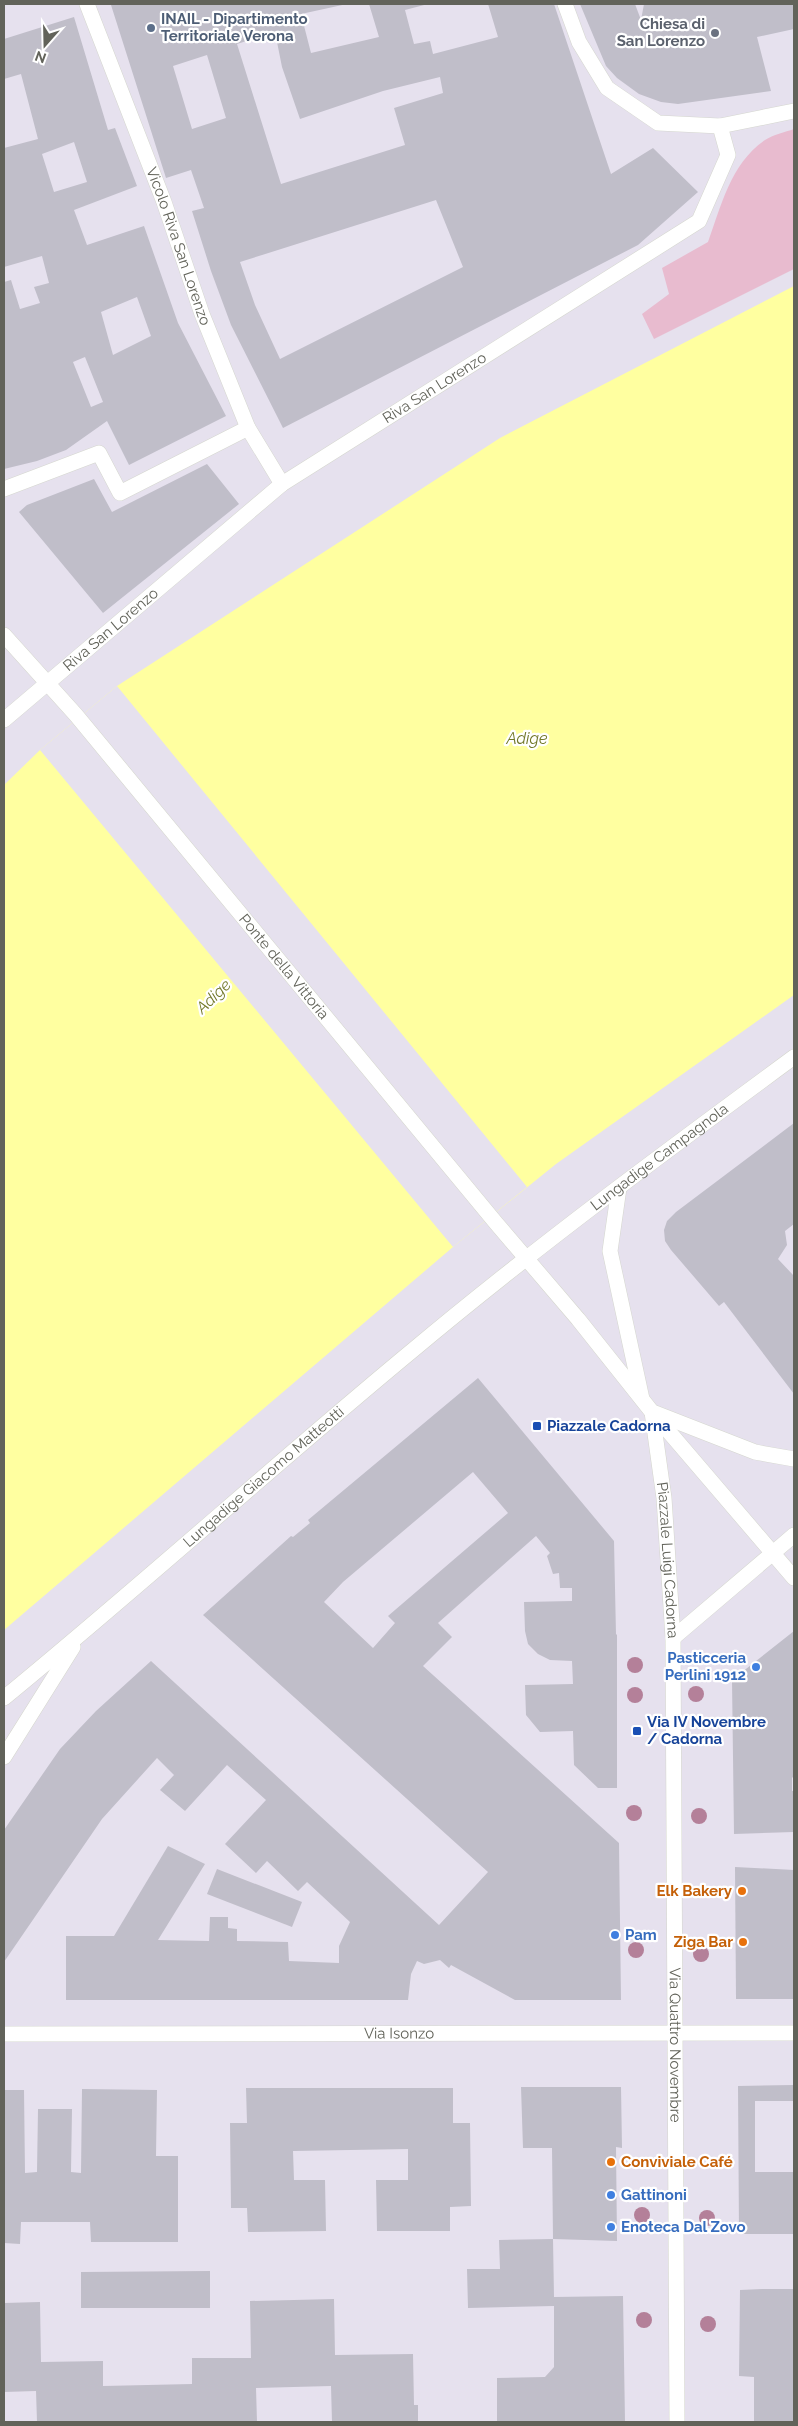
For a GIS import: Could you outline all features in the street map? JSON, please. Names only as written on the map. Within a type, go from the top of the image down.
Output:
[{"type":"street","name":"Vicolo Riva San Lorenzo","points":[[87,4],[164,202],[202,314],[248,428],[282,484]]},
{"type":"street","points":[[565,4],[579,42],[607,88],[658,123],[720,126],[794,111]]},
{"type":"street","name":"Riva San Lorenzo","points":[[4,720],[45,682],[282,484],[699,220],[728,155],[720,126]]},
{"type":"street","points":[[4,489],[99,454],[120,493],[248,428]]},
{"type":"street","name":"Ponte della Vittoria","points":[[4,635],[76,716],[526,1259]]},
{"type":"street","name":"Lungadige Campagnola","points":[[526,1259],[794,1057]]},
{"type":"street","name":"Piazzale Luigi Cadorna","points":[[619,1188],[610,1251],[642,1398]]},
{"type":"street","name":"Piazzale Luigi Cadorna","points":[[526,1259],[652,1412],[794,1578]]},
{"type":"street","name":"Lungadige Giacomo Matteotti","points":[[4,1698],[331,1419],[526,1259]]},
{"type":"street","points":[[652,1412],[755,1452],[794,1459]]},
{"type":"street","name":"Piazzale Luigi Cadorna","points":[[652,1412],[664,1498],[673,1638]]},
{"type":"street","name":"Piazzale Luigi Cadorna","points":[[673,1638],[794,1535]]},
{"type":"street","points":[[4,1757],[80,1635]]},
{"type":"street","name":"Via Quattro Novembre","points":[[673,1638],[677,2422]]},
{"type":"street","name":"Via Isonzo","points":[[4,2034],[794,2033]]},
{"type":"shaded area","points":[[794,129],[794,269],[654,339],[642,314],[669,294],[662,268],[708,242],[729,186],[735,173],[744,161],[765,140]]},
{"type":"water","name":"Adige","points":[[794,286],[794,995],[556,1164],[453,1247],[4,1630],[4,785],[40,750],[117,686],[500,438]]},
{"type":"pier","points":[[117,686],[527,1187],[453,1247],[40,750]]},
{"type":"building","points":[[347,4],[301,14],[311,53],[379,37],[369,4],[428,4],[405,10],[414,44],[430,41],[433,54],[498,37],[488,4],[554,4],[611,174],[653,148],[698,192],[638,245],[283,428],[231,325],[211,271],[192,211],[204,208],[191,170],[166,178],[111,5]],"holes":[[[275,32],[282,67],[300,119],[383,91],[440,77],[443,93],[394,108],[405,145],[281,184],[237,44]],[[207,55],[226,118],[192,129],[173,66]],[[436,200],[463,267],[280,359],[255,305],[240,262]]]},
{"type":"building","points":[[580,4],[635,4],[641,20],[644,4],[794,4],[794,29],[757,37],[771,91],[678,104],[661,102],[639,94],[617,78],[606,66]]},
{"type":"building","points":[[74,17],[108,130],[115,128],[137,186],[74,210],[87,245],[144,226],[178,323],[226,416],[129,465],[107,421],[66,450],[37,461],[4,469],[4,282],[11,280],[20,309],[40,303],[34,287],[49,283],[42,256],[4,267],[4,148],[38,139],[21,74],[4,79],[4,39]],"holes":[[[74,142],[87,182],[54,192],[42,154]],[[137,297],[151,336],[113,355],[101,312]],[[85,357],[103,402],[91,407],[73,362]]]},
{"type":"building","points":[[207,464],[239,504],[103,613],[19,512],[27,505],[94,479],[112,512]]},
{"type":"building","points":[[794,1123],[794,1224],[785,1231],[787,1245],[778,1259],[794,1276],[794,1394],[724,1302],[719,1306],[671,1250],[665,1241],[664,1230],[667,1221],[676,1212]]},
{"type":"building","points":[[478,1378],[614,1541],[617,1634],[617,1788],[598,1788],[574,1765],[573,1731],[540,1732],[526,1715],[525,1685],[573,1684],[572,1661],[550,1660],[538,1654],[528,1644],[525,1631],[524,1602],[572,1601],[572,1588],[560,1588],[559,1573],[553,1574],[547,1556],[550,1553],[536,1536],[438,1623],[452,1637],[423,1666],[619,1843],[621,2000],[515,2000],[451,1965],[449,1968],[440,1960],[424,1964],[417,1961],[411,1974],[408,2000],[66,2000],[66,1936],[114,1936],[168,1846],[205,1864],[158,1940],[209,1941],[210,1917],[228,1917],[228,1928],[237,1929],[237,1941],[288,1942],[289,1961],[339,1963],[339,1946],[350,1922],[307,1882],[298,1891],[267,1861],[256,1873],[225,1844],[266,1800],[227,1765],[185,1811],[160,1790],[174,1775],[157,1758],[102,1819],[4,1962],[4,1830],[60,1749],[96,1711],[151,1661],[439,1925],[488,1872],[203,1615],[291,1536],[293,1537],[310,1523],[308,1520]],"holes":[[[473,1472],[508,1513],[388,1616],[395,1623],[373,1648],[324,1602],[343,1582]]]},
{"type":"building","points":[[794,1631],[794,1776],[792,1778],[792,1791],[794,1791],[794,1832],[734,1834],[732,1680]]},
{"type":"building","points":[[735,1867],[794,1870],[794,1999],[736,1999]]},
{"type":"building","points":[[217,1869],[302,1902],[292,1927],[207,1894]]},
{"type":"building","points":[[793,2085],[794,2101],[755,2101],[755,2172],[794,2172],[794,2234],[739,2234],[738,2086]]},
{"type":"building","points":[[521,2087],[621,2087],[622,2148],[616,2147],[617,2241],[553,2239],[552,2148],[523,2148]]},
{"type":"building","points":[[246,2088],[453,2088],[453,2123],[470,2123],[471,2206],[450,2207],[450,2231],[377,2231],[376,2180],[408,2180],[408,2149],[293,2151],[294,2180],[325,2180],[326,2231],[248,2232],[247,2208],[231,2208],[230,2123],[247,2123]]},
{"type":"building","points":[[82,2089],[157,2090],[156,2156],[178,2156],[178,2242],[91,2242],[90,2222],[21,2222],[20,2244],[4,2243],[4,2090],[24,2090],[25,2173],[37,2172],[38,2109],[72,2109],[71,2172],[81,2173]]},
{"type":"building","points":[[553,2239],[554,2297],[623,2296],[625,2422],[497,2422],[497,2378],[545,2377],[554,2367],[554,2306],[468,2308],[467,2269],[500,2269],[499,2240]]},
{"type":"building","points":[[210,2271],[210,2308],[81,2308],[81,2272]]},
{"type":"building","points":[[794,2289],[794,2422],[754,2422],[754,2377],[739,2376],[740,2290]]},
{"type":"building","points":[[334,2299],[335,2355],[413,2354],[414,2405],[418,2405],[418,2422],[332,2422],[331,2386],[256,2388],[257,2422],[37,2422],[36,2391],[4,2392],[4,2303],[40,2302],[41,2362],[103,2361],[103,2386],[192,2384],[192,2358],[251,2358],[250,2301]]},
{"type":"place","name":"INAIL - Dipartimento Territoriale Verona","points":[[151,28]]},
{"type":"place","name":"Chiesa di San Lorenzo","points":[[715,33]]},
{"type":"place","name":"Piazzale Cadorna","points":[[537,1426]]},
{"type":"place","name":"Pasticceria Perlini 1912","points":[[756,1667]]},
{"type":"place","name":"Via IV Novembre / Cadorna","points":[[637,1731]]},
{"type":"place","name":"Elk Bakery","points":[[742,1891]]},
{"type":"place","name":"Pam","points":[[615,1935]]},
{"type":"place","name":"Ziga Bar","points":[[743,1942]]},
{"type":"place","name":"Conviviale Café","points":[[611,2162]]},
{"type":"place","name":"Gattinoni","points":[[611,2195]]},
{"type":"place","name":"Enoteca Dal Zovo","points":[[611,2227]]}]
